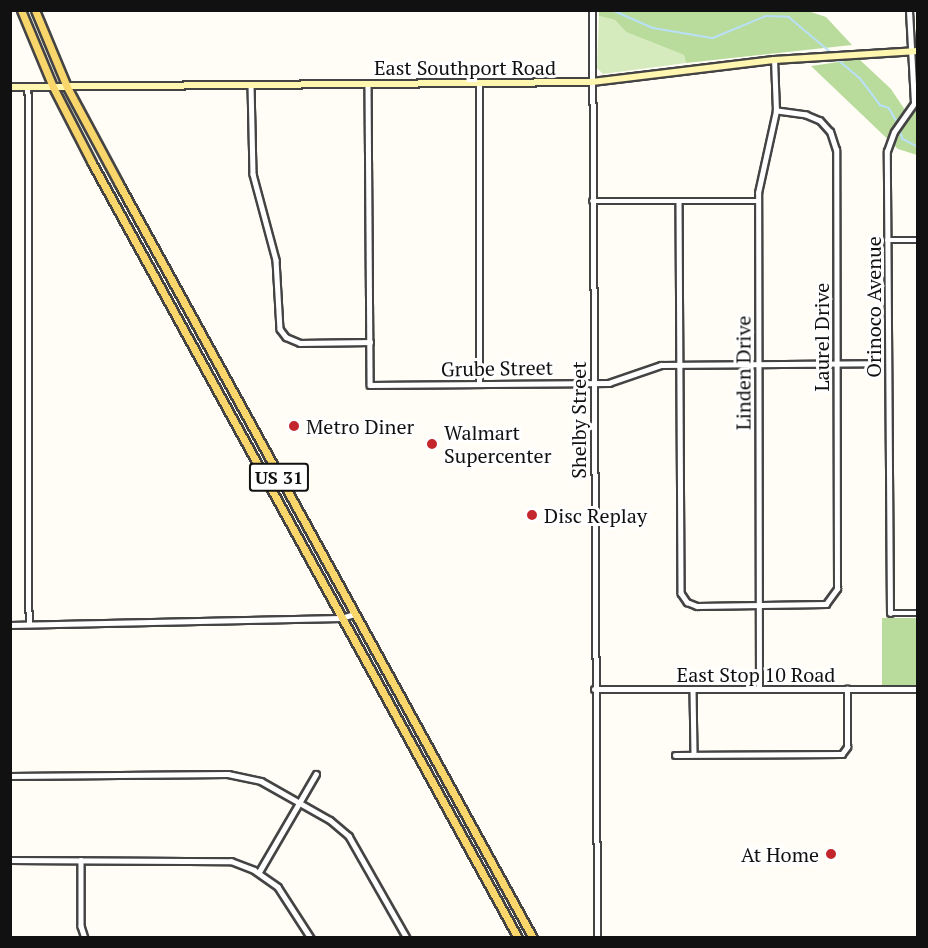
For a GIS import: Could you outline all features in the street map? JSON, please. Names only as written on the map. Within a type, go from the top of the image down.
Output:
[{"type":"main road","name":"US 31","points":[[21,10],[53,87],[341,618],[518,938]]},
{"type":"main road","name":"US 31","points":[[35,10],[67,87],[533,938]]},
{"type":"main road","name":"East Southport Road","points":[[10,87],[592,82],[774,60],[914,51]]},
{"type":"street","name":"Orinoco Avenue","points":[[890,613],[886,151],[894,132],[908,117],[914,101],[914,51],[909,10]]},
{"type":"street","name":"Shelby Street","points":[[592,13],[597,938]]},
{"type":"street","name":"Linden Drive","points":[[759,689],[758,201],[759,175],[776,111],[774,60]]},
{"type":"street","points":[[479,83],[479,384]]},
{"type":"street","points":[[251,85],[254,179],[276,260],[280,329],[286,337],[300,343],[370,342],[368,84]]},
{"type":"street","points":[[28,87],[28,624]]},
{"type":"street","name":"Laurel Drive","points":[[759,606],[822,605],[831,601],[837,589],[835,145],[828,130],[813,118],[776,111]]},
{"type":"street","points":[[592,201],[758,201]]},
{"type":"street","points":[[679,201],[680,589],[685,600],[697,606],[759,606]]},
{"type":"street","points":[[887,240],[918,240]]},
{"type":"street","name":"Grube Street","points":[[370,342],[370,385],[616,382],[654,366],[680,364],[873,363]]},
{"type":"street","points":[[890,613],[918,613]]},
{"type":"street","points":[[10,625],[341,618],[355,614]]},
{"type":"street","name":"East Stop 10 Road","points":[[594,689],[918,689]]},
{"type":"street","points":[[693,689],[694,754]]},
{"type":"street","points":[[675,755],[842,754],[847,747],[847,689]]},
{"type":"street","points":[[10,776],[233,774],[261,781],[334,823],[354,842],[407,938]]},
{"type":"street","points":[[259,872],[316,774]]},
{"type":"street","points":[[10,860],[214,859],[259,872],[285,895],[311,938]]},
{"type":"street","points":[[81,860],[81,926],[85,938]]},
{"type":"green space","points":[[599,10],[808,11],[826,17],[852,45],[686,63],[684,55],[626,32],[615,20],[599,16]]},
{"type":"green space","points":[[599,16],[615,20],[626,32],[684,55],[686,63],[603,74],[597,68]]},
{"type":"green space","points":[[859,59],[891,89],[905,110],[917,109],[917,155],[898,149],[811,66]]},
{"type":"green space","points":[[882,618],[917,618],[917,685],[882,685]]},
{"type":"waterway","points":[[612,10],[653,28],[713,38],[766,16],[789,17],[833,54]]},
{"type":"waterway","points":[[836,58],[860,78],[880,105],[889,108],[898,123]]},
{"type":"waterway","points":[[899,127],[903,139],[918,147]]},
{"type":"place","name":"Metro Diner","points":[[294,426]]},
{"type":"place","name":"Walmart Supercenter","points":[[432,444]]},
{"type":"place","name":"Disc Replay","points":[[532,515]]},
{"type":"place","name":"At Home","points":[[831,854]]}]
